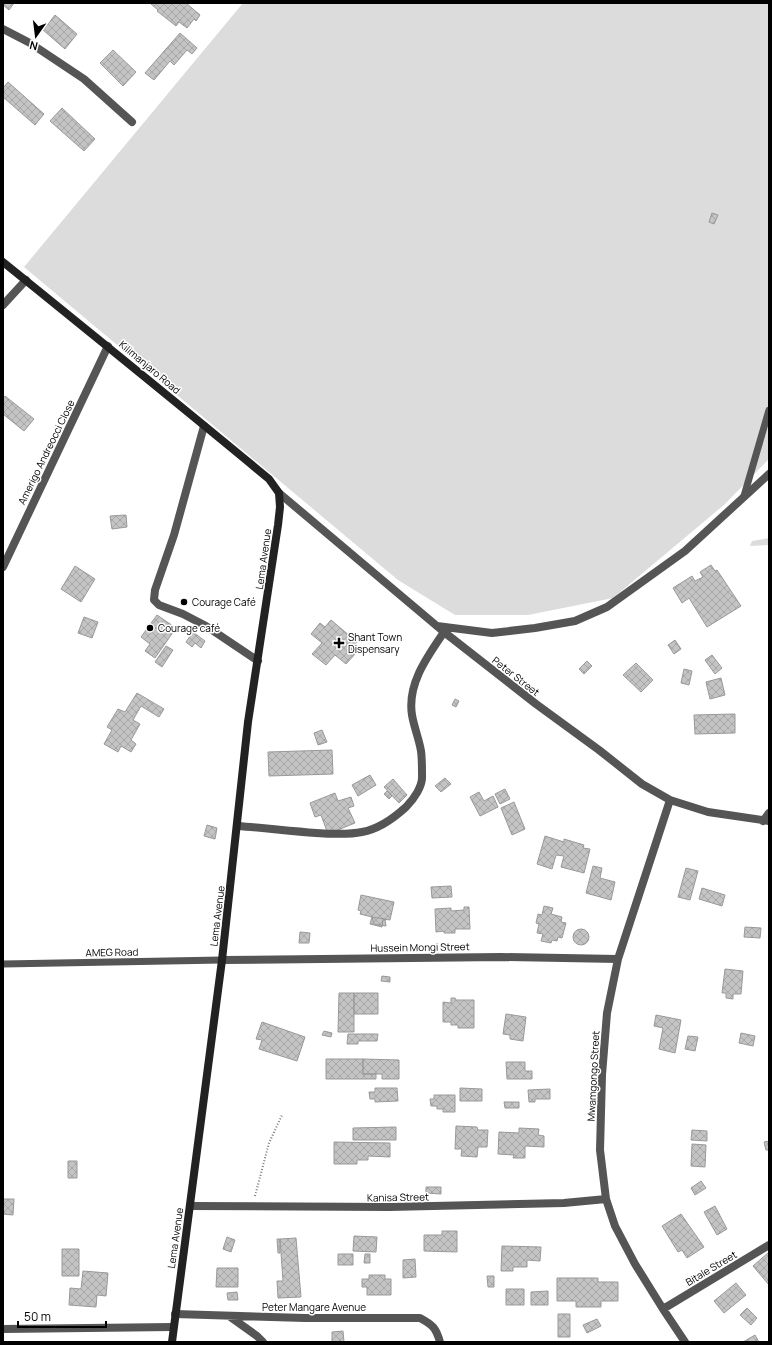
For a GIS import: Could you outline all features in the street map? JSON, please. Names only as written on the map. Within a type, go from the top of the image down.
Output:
[{"type":"main road","name":"Kilimanjaro Road","points":[[3,262],[108,346],[204,426],[268,480],[279,493]]},
{"type":"main road","name":"Lema Avenue","points":[[172,1342],[222,960],[238,826],[248,722],[278,525],[280,507],[279,493]]},
{"type":"street","points":[[3,30],[30,43],[84,79],[132,122]]},
{"type":"street","points":[[3,305],[26,280]]},
{"type":"street","name":"Amerigo Andreocci Close","points":[[3,567],[108,346]]},
{"type":"street","points":[[204,426],[174,534],[155,590],[154,600],[159,605],[183,614],[206,626],[258,661]]},
{"type":"street","points":[[437,626],[492,633],[536,628],[575,621],[607,607],[686,551],[769,474]]},
{"type":"street","name":"Peter Street","points":[[279,493],[444,632],[642,784],[670,800],[708,812],[766,821]]},
{"type":"street","points":[[238,826],[334,834],[362,832],[377,828],[395,818],[409,805],[417,794],[423,777],[421,751],[416,736],[412,713],[412,696],[416,680],[425,660],[444,632]]},
{"type":"street","name":"Mwamgongo Street","points":[[670,800],[618,959],[607,1013],[602,1075],[600,1150],[606,1199],[615,1226],[635,1264],[662,1309],[685,1342]]},
{"type":"street","points":[[766,821],[769,813]]},
{"type":"street","name":"Hussein Mongi Street","points":[[222,960],[501,957],[618,959]]},
{"type":"street","name":"Kanisa Street","points":[[190,1206],[389,1207],[564,1204],[606,1199]]},
{"type":"street","name":"Bitale Street","points":[[662,1309],[769,1245]]},
{"type":"street","name":"Peter Mangare Avenue","points":[[175,1314],[420,1318],[430,1323],[436,1329],[440,1342]]},
{"type":"street","points":[[229,1316],[263,1342]]},
{"type":"street","points":[[3,1329],[174,1327]]},
{"type":"lane","points":[[744,496],[769,410]]},
{"type":"lane","name":"AMEG Road","points":[[3,964],[222,960]]},
{"type":"path","points":[[252,1207],[269,1143],[282,1115]]},
{"type":"shaded area","points":[[243,3],[769,3],[769,459],[725,504],[613,598],[528,615],[455,615],[398,580],[24,267]]},
{"type":"shaded area","points":[[769,538],[769,545],[750,546],[752,541]]},
{"type":"building","points":[[3,3],[14,3],[9,10],[3,5]]},
{"type":"building","points":[[186,3],[200,15],[196,21],[194,19],[187,28],[179,22],[176,26],[157,11],[158,10],[151,4]]},
{"type":"building","points":[[55,15],[77,34],[65,49],[43,30]]},
{"type":"building","points":[[180,33],[197,48],[192,54],[187,50],[174,65],[170,61],[154,80],[145,73]]},
{"type":"building","points":[[113,50],[136,72],[123,86],[100,63]]},
{"type":"building","points":[[8,82],[44,114],[35,125],[3,97],[3,88]]},
{"type":"building","points":[[62,108],[95,139],[84,151],[50,121]]},
{"type":"building","points":[[712,213],[718,215],[714,224],[709,222]]},
{"type":"building","points":[[5,396],[34,419],[24,431],[3,414],[3,398]]},
{"type":"building","points":[[126,515],[127,527],[112,529],[110,516]]},
{"type":"building","points":[[711,565],[715,571],[717,570],[741,606],[707,627],[689,598],[682,603],[673,588],[692,576],[695,581],[703,577],[700,572]]},
{"type":"building","points":[[75,566],[95,579],[81,602],[61,589]]},
{"type":"building","points":[[157,615],[176,628],[155,658],[145,651],[150,644],[141,637]]},
{"type":"building","points":[[84,617],[98,622],[92,638],[78,633]]},
{"type":"building","name":"Shant Town Dispensary","points":[[331,620],[357,642],[351,649],[356,653],[346,664],[335,655],[326,665],[312,654],[322,643],[311,634],[320,623],[325,627]]},
{"type":"building","points":[[193,632],[205,641],[201,648],[195,643],[192,647],[186,642]]},
{"type":"building","points":[[675,640],[681,649],[674,654],[668,645]]},
{"type":"building","points":[[166,646],[173,650],[162,667],[155,662]]},
{"type":"building","points":[[712,655],[722,668],[715,674],[705,660]]},
{"type":"building","points":[[587,661],[592,666],[584,674],[579,669]]},
{"type":"building","points":[[636,663],[653,680],[641,692],[623,675]]},
{"type":"building","points":[[684,669],[692,671],[689,685],[681,683]]},
{"type":"building","points":[[721,678],[725,695],[710,699],[706,682]]},
{"type":"building","points":[[137,693],[164,709],[159,717],[141,706],[133,720],[140,724],[131,740],[136,744],[131,752],[121,746],[118,752],[104,744],[112,730],[107,727],[118,709],[125,712]]},
{"type":"building","points":[[455,699],[459,701],[456,707],[452,705]]},
{"type":"building","points":[[735,714],[735,733],[695,734],[694,715]]},
{"type":"building","points":[[322,730],[327,742],[318,745],[314,733]]},
{"type":"building","points":[[332,750],[333,774],[269,776],[268,752]]},
{"type":"building","points":[[370,775],[376,785],[358,796],[352,785]]},
{"type":"building","points":[[445,778],[451,784],[441,792],[435,786]]},
{"type":"building","points":[[393,779],[407,795],[399,803],[384,787]]},
{"type":"building","points":[[505,789],[510,799],[500,804],[495,794]]},
{"type":"building","points":[[387,791],[392,796],[389,799],[384,794]]},
{"type":"building","points":[[479,792],[484,801],[493,796],[498,807],[480,816],[470,797]]},
{"type":"building","points":[[335,793],[338,801],[351,797],[354,806],[348,808],[355,823],[328,834],[321,815],[315,817],[310,803]]},
{"type":"building","points":[[514,802],[525,829],[512,835],[501,808]]},
{"type":"building","points":[[207,825],[217,828],[215,839],[204,836]]},
{"type":"building","points":[[545,836],[564,842],[564,839],[584,845],[583,848],[590,849],[584,873],[561,867],[564,856],[556,855],[552,869],[537,864]]},
{"type":"building","points":[[593,866],[602,868],[600,878],[615,882],[611,900],[586,893]]},
{"type":"building","points":[[686,868],[698,871],[690,900],[678,897]]},
{"type":"building","points":[[451,886],[452,897],[432,898],[431,887]]},
{"type":"building","points":[[702,888],[725,895],[722,906],[699,899]]},
{"type":"building","points":[[361,895],[394,902],[390,920],[383,919],[382,927],[370,924],[372,917],[360,914],[361,911],[358,910]]},
{"type":"building","points":[[544,906],[553,908],[551,914],[562,917],[561,922],[566,923],[562,938],[558,937],[557,941],[552,940],[551,943],[541,941],[543,934],[537,933],[539,924],[536,923],[538,914],[542,915]]},
{"type":"building","points":[[464,907],[469,907],[470,929],[455,929],[455,933],[444,933],[444,931],[436,932],[435,909],[451,908],[451,911],[464,910]]},
{"type":"building","points":[[372,917],[385,919],[386,926],[374,924]]},
{"type":"building","points":[[745,927],[761,928],[760,938],[744,937]]},
{"type":"building","points":[[578,929],[584,929],[589,934],[587,943],[584,945],[578,945],[573,940],[573,934]]},
{"type":"building","points":[[300,932],[310,933],[309,943],[299,943]]},
{"type":"building","points":[[725,969],[743,971],[741,994],[733,994],[733,999],[726,998],[726,993],[722,993]]},
{"type":"building","points":[[382,976],[390,977],[390,982],[381,981]]},
{"type":"building","points":[[339,993],[354,993],[354,1032],[338,1032]]},
{"type":"building","points":[[354,993],[378,993],[378,1014],[354,1014]]},
{"type":"building","points":[[451,998],[455,998],[456,1000],[474,1000],[474,1028],[458,1028],[458,1025],[451,1025],[451,1022],[443,1022],[443,1002],[451,1003]]},
{"type":"building","points":[[506,1014],[526,1017],[523,1041],[510,1039],[510,1035],[503,1034]]},
{"type":"building","points":[[656,1015],[681,1020],[675,1053],[659,1049],[663,1028],[654,1026]]},
{"type":"building","points":[[262,1022],[305,1037],[297,1061],[259,1049],[262,1040],[256,1039]]},
{"type":"building","points":[[324,1031],[332,1033],[331,1037],[322,1035]]},
{"type":"building","points":[[741,1033],[755,1036],[753,1046],[739,1043]]},
{"type":"building","points":[[348,1034],[378,1034],[377,1041],[358,1041],[358,1044],[347,1044]]},
{"type":"building","points":[[688,1036],[698,1037],[695,1051],[685,1049]]},
{"type":"building","points":[[326,1059],[363,1059],[363,1074],[376,1074],[376,1079],[326,1079]]},
{"type":"building","points":[[363,1059],[399,1060],[399,1079],[382,1079],[382,1074],[363,1074]]},
{"type":"building","points":[[506,1062],[525,1062],[525,1071],[532,1071],[532,1079],[507,1079]]},
{"type":"building","points":[[375,1088],[397,1088],[398,1101],[375,1102],[375,1099],[370,1099],[369,1092],[375,1092]]},
{"type":"building","points":[[460,1088],[482,1089],[482,1101],[460,1101]]},
{"type":"building","points":[[550,1089],[550,1099],[535,1099],[535,1102],[529,1102],[528,1090]]},
{"type":"building","points":[[434,1095],[455,1095],[455,1112],[443,1112],[443,1109],[437,1109],[437,1106],[431,1106],[430,1099],[434,1099]]},
{"type":"building","points":[[504,1102],[519,1102],[519,1108],[505,1108]]},
{"type":"building","points":[[456,1126],[477,1127],[478,1130],[488,1130],[487,1147],[478,1147],[477,1157],[461,1156],[462,1149],[455,1149]]},
{"type":"building","points":[[396,1127],[396,1140],[353,1140],[353,1128]]},
{"type":"building","points":[[519,1128],[539,1129],[538,1135],[544,1136],[544,1147],[525,1146],[525,1158],[513,1158],[514,1155],[498,1154],[499,1132],[519,1133]]},
{"type":"building","points":[[692,1130],[707,1131],[707,1141],[691,1140]]},
{"type":"building","points":[[769,1141],[769,1150],[766,1150],[764,1142]]},
{"type":"building","points":[[334,1142],[390,1143],[390,1157],[368,1156],[368,1160],[357,1160],[357,1164],[334,1164]]},
{"type":"building","points":[[692,1144],[706,1145],[705,1167],[691,1166]]},
{"type":"building","points":[[68,1161],[77,1161],[77,1178],[68,1178]]},
{"type":"building","points":[[701,1181],[706,1188],[695,1195],[691,1188]]},
{"type":"building","points":[[426,1187],[441,1187],[441,1194],[426,1193]]},
{"type":"building","points":[[3,1199],[14,1199],[13,1215],[3,1214]]},
{"type":"building","points":[[715,1206],[727,1229],[717,1235],[704,1212]]},
{"type":"building","points":[[681,1214],[704,1247],[687,1258],[682,1250],[678,1252],[662,1226]]},
{"type":"building","points":[[442,1231],[457,1231],[457,1252],[424,1251],[424,1235],[442,1235]]},
{"type":"building","points":[[354,1236],[377,1237],[376,1252],[353,1251]]},
{"type":"building","points":[[227,1237],[235,1240],[231,1252],[223,1249]]},
{"type":"building","points":[[296,1238],[301,1297],[278,1298],[277,1281],[283,1281],[280,1239]]},
{"type":"building","points":[[277,1239],[280,1239],[280,1253],[278,1253]]},
{"type":"building","points":[[502,1246],[541,1247],[540,1261],[527,1260],[527,1267],[513,1267],[513,1271],[501,1271]]},
{"type":"building","points":[[62,1249],[79,1249],[79,1276],[62,1276]]},
{"type":"building","points":[[769,1252],[769,1285],[753,1266]]},
{"type":"building","points":[[338,1254],[353,1254],[353,1265],[338,1265]]},
{"type":"building","points":[[365,1254],[370,1254],[370,1263],[364,1263]]},
{"type":"building","points":[[415,1259],[416,1277],[403,1278],[403,1260]]},
{"type":"building","points":[[217,1268],[238,1268],[238,1287],[216,1287]]},
{"type":"building","points":[[83,1271],[108,1273],[106,1296],[97,1295],[96,1307],[69,1305],[70,1288],[81,1289]]},
{"type":"building","points":[[369,1275],[385,1275],[385,1279],[391,1279],[391,1295],[367,1295],[367,1287],[362,1287],[362,1279],[369,1279]]},
{"type":"building","points":[[487,1276],[494,1276],[494,1287],[488,1287]]},
{"type":"building","points":[[557,1278],[598,1278],[598,1282],[618,1282],[618,1301],[601,1301],[601,1307],[576,1307],[576,1301],[557,1301]]},
{"type":"building","points":[[736,1283],[746,1295],[724,1313],[714,1301]]},
{"type":"building","points":[[506,1289],[524,1289],[524,1305],[506,1305]]},
{"type":"building","points":[[548,1291],[548,1305],[531,1305],[531,1292]]},
{"type":"building","points":[[237,1292],[238,1300],[228,1300],[227,1293]]},
{"type":"building","points":[[747,1308],[757,1318],[751,1325],[740,1315]]},
{"type":"building","points":[[558,1314],[570,1314],[570,1337],[558,1337]]},
{"type":"building","points":[[597,1319],[601,1326],[587,1333],[583,1325]]},
{"type":"building","points":[[343,1331],[344,1342],[332,1342],[332,1332]]},
{"type":"building","points":[[755,1335],[759,1342],[743,1342]]},
{"type":"place","name":"Courage Café","points":[[184,602]]},
{"type":"place","name":"Courage café","points":[[150,628]]},
{"type":"place","name":"Shant Town Dispensary","points":[[339,643]]}]
